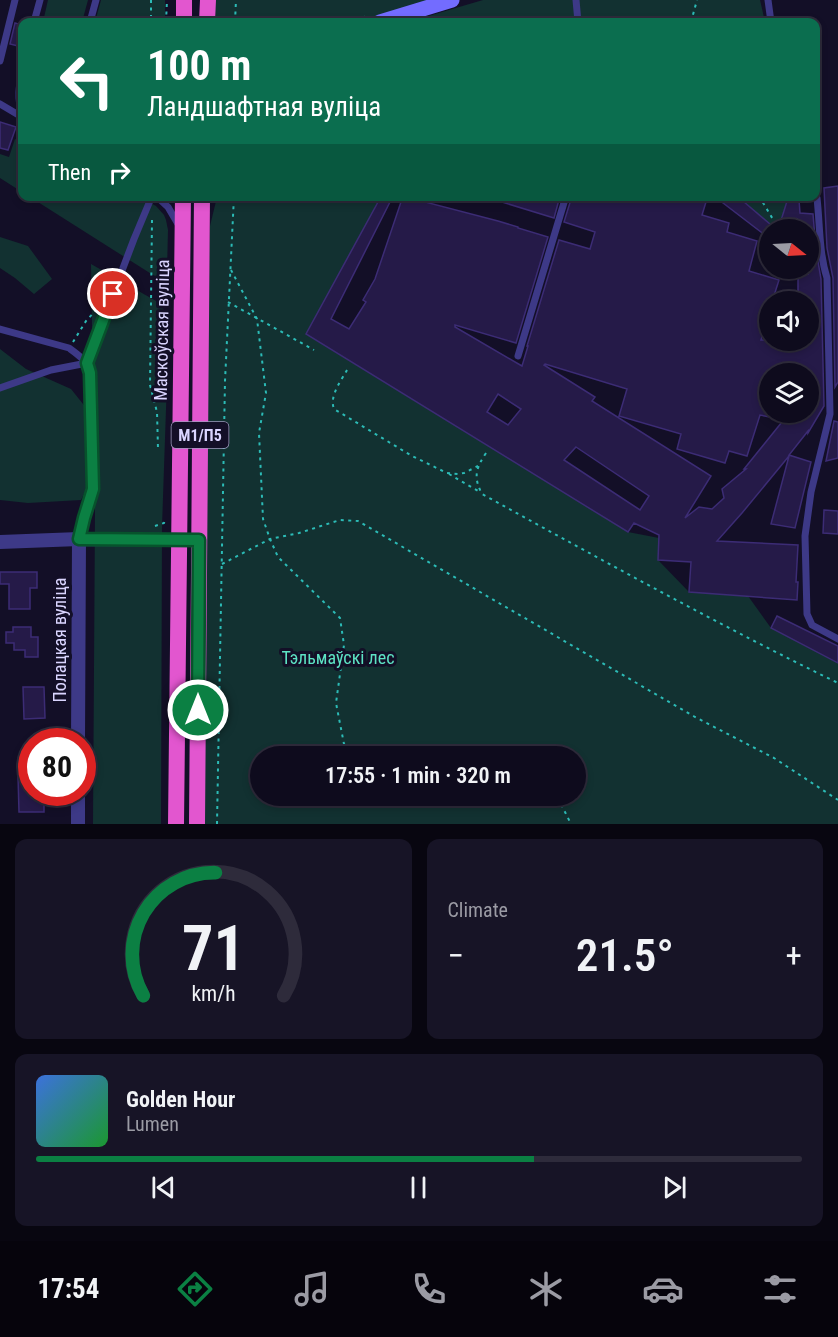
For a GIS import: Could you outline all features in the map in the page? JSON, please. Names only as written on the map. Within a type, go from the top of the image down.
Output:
[{"type":"highway","points":[[184,0],[184,18]]},
{"type":"highway","points":[[207,18],[208,0]]},
{"type":"highway","name":"Маскоўская вуліца","points":[[176,824],[183,201]]},
{"type":"highway","name":"М1/П5","points":[[197,824],[202,201]]},
{"type":"highway","points":[[201,243],[209,201]]},
{"type":"highway","points":[[179,540],[199,540]]},
{"type":"main road","points":[[393,18],[452,0]]},
{"type":"street","points":[[0,542],[79,539],[179,540]]},
{"type":"street","name":"Полацкая вуліца","points":[[78,728],[79,539]]},
{"type":"street","points":[[78,806],[78,824]]},
{"type":"lane","points":[[0,61],[15,0]]},
{"type":"lane","points":[[35,18],[40,0]]},
{"type":"lane","points":[[91,18],[96,0]]},
{"type":"lane","points":[[576,0],[578,18]]},
{"type":"lane","points":[[768,0],[770,18]]},
{"type":"lane","points":[[0,104],[18,113]]},
{"type":"lane","points":[[87,363],[134,239],[152,201]]},
{"type":"lane","points":[[160,201],[173,213],[183,241]]},
{"type":"lane","points":[[518,356],[564,201]]},
{"type":"lane","points":[[818,201],[823,264],[827,278],[830,414],[811,492],[805,536],[807,614],[812,625],[838,639]]},
{"type":"lane","points":[[0,329],[69,348],[87,363],[90,373],[93,489],[79,539]]},
{"type":"lane","points":[[0,388],[51,370],[87,363]]},
{"type":"path","points":[[151,0],[151,18]]},
{"type":"path","points":[[166,18],[167,0]]},
{"type":"path","points":[[235,18],[236,0]]},
{"type":"path","points":[[692,18],[697,0]]},
{"type":"path","points":[[217,824],[224,393],[234,201]]},
{"type":"path","points":[[762,201],[773,219]]},
{"type":"path","points":[[152,219],[150,385],[157,412],[158,449]]},
{"type":"path","points":[[230,268],[257,319],[266,393],[260,433],[263,519],[278,557],[340,618],[344,645],[336,703],[344,744],[346,746]]},
{"type":"path","points":[[69,348],[86,321],[113,294]]},
{"type":"path","points":[[228,302],[314,350]]},
{"type":"path","points":[[347,370],[332,399],[334,409],[412,456],[770,650],[838,683]]},
{"type":"path","points":[[482,494],[477,481],[478,466],[486,453]]},
{"type":"path","points":[[447,473],[458,474],[478,466]]},
{"type":"path","points":[[222,564],[270,538],[299,533],[340,520],[358,521],[695,717],[774,758],[838,800]]},
{"type":"path","points":[[562,806],[571,824]]},
{"type":"green space","points":[[48,0],[88,0],[83,18],[44,18]]},
{"type":"green space","points":[[101,0],[165,0],[165,18],[96,18]]},
{"type":"green space","points":[[214,0],[430,0],[372,18],[216,18]]},
{"type":"green space","points":[[483,0],[760,0],[764,18],[422,18]]},
{"type":"green space","points":[[15,139],[18,140],[18,189],[0,178],[0,154],[9,157]]},
{"type":"green space","points":[[36,201],[147,201],[156,206],[164,215],[168,230],[167,271],[160,278]]},
{"type":"green space","name":"Тэльмаўскі лес","points":[[216,201],[378,201],[307,335],[628,532],[659,538],[658,560],[689,592],[748,596],[771,628],[838,663],[838,824],[204,824],[209,247],[210,226]]},
{"type":"green space","points":[[742,201],[787,201],[782,219],[764,219]]},
{"type":"green space","points":[[0,237],[28,246],[52,279],[34,294],[0,268]]},
{"type":"green space","points":[[91,264],[156,301],[166,312],[169,321],[162,527],[161,824],[93,824],[93,806],[96,806],[96,728],[94,728],[95,511]]},
{"type":"green space","points":[[0,349],[26,369],[71,389],[87,409],[90,482],[81,500],[28,503],[0,500]]},
{"type":"building","points":[[15,23],[18,24],[18,46],[10,44]]},
{"type":"building","points":[[0,122],[16,127],[8,150],[0,148]]},
{"type":"building","points":[[838,186],[838,382],[835,387],[833,278],[827,248],[824,188]]},
{"type":"building","points":[[378,201],[390,201],[331,319],[349,329],[366,302],[363,300],[375,279],[401,201],[425,201],[548,237],[516,343],[455,325],[522,366],[559,240],[590,249],[595,232],[564,222],[570,201],[703,201],[706,202],[702,215],[729,223],[727,232],[757,241],[749,271],[759,274],[759,279],[779,280],[776,291],[759,291],[759,351],[819,351],[819,291],[798,291],[798,279],[819,279],[819,267],[824,406],[819,414],[819,363],[759,363],[759,418],[747,456],[729,451],[725,463],[677,449],[681,434],[619,416],[627,389],[544,365],[595,397],[592,401],[711,476],[685,518],[699,507],[712,509],[724,498],[722,489],[746,469],[744,469],[781,423],[814,423],[789,455],[811,462],[795,528],[771,524],[789,456],[717,541],[798,545],[797,600],[689,592],[691,562],[658,560],[659,535],[634,523],[628,532],[306,334]],"holes":[[[498,394],[521,409],[508,425],[487,412]],[[576,447],[649,496],[640,510],[564,460]]]},
{"type":"building","points":[[499,201],[559,201],[554,218]]},
{"type":"building","points":[[721,201],[743,201],[764,219],[759,219],[759,231]]},
{"type":"building","points":[[787,201],[799,201],[800,213],[813,214],[813,219],[781,219]]},
{"type":"building","points":[[834,421],[838,422],[838,458],[826,461]]},
{"type":"building","points":[[824,510],[838,511],[838,534],[823,533]]},
{"type":"building","points":[[0,572],[37,572],[37,588],[30,588],[30,609],[9,609],[9,584],[0,584]]},
{"type":"building","points":[[777,616],[838,646],[838,663],[771,628]]},
{"type":"building","points":[[13,627],[31,627],[31,637],[38,637],[38,657],[25,657],[25,650],[14,650],[14,643],[6,643],[6,632],[13,632]]},
{"type":"building","points":[[23,687],[44,687],[45,718],[24,719]]},
{"type":"building","points":[[19,806],[44,806],[44,812],[19,812]]},
{"type":"route","points":[[113,294],[87,363],[90,373],[93,489],[79,539],[199,540],[198,710]]}]
